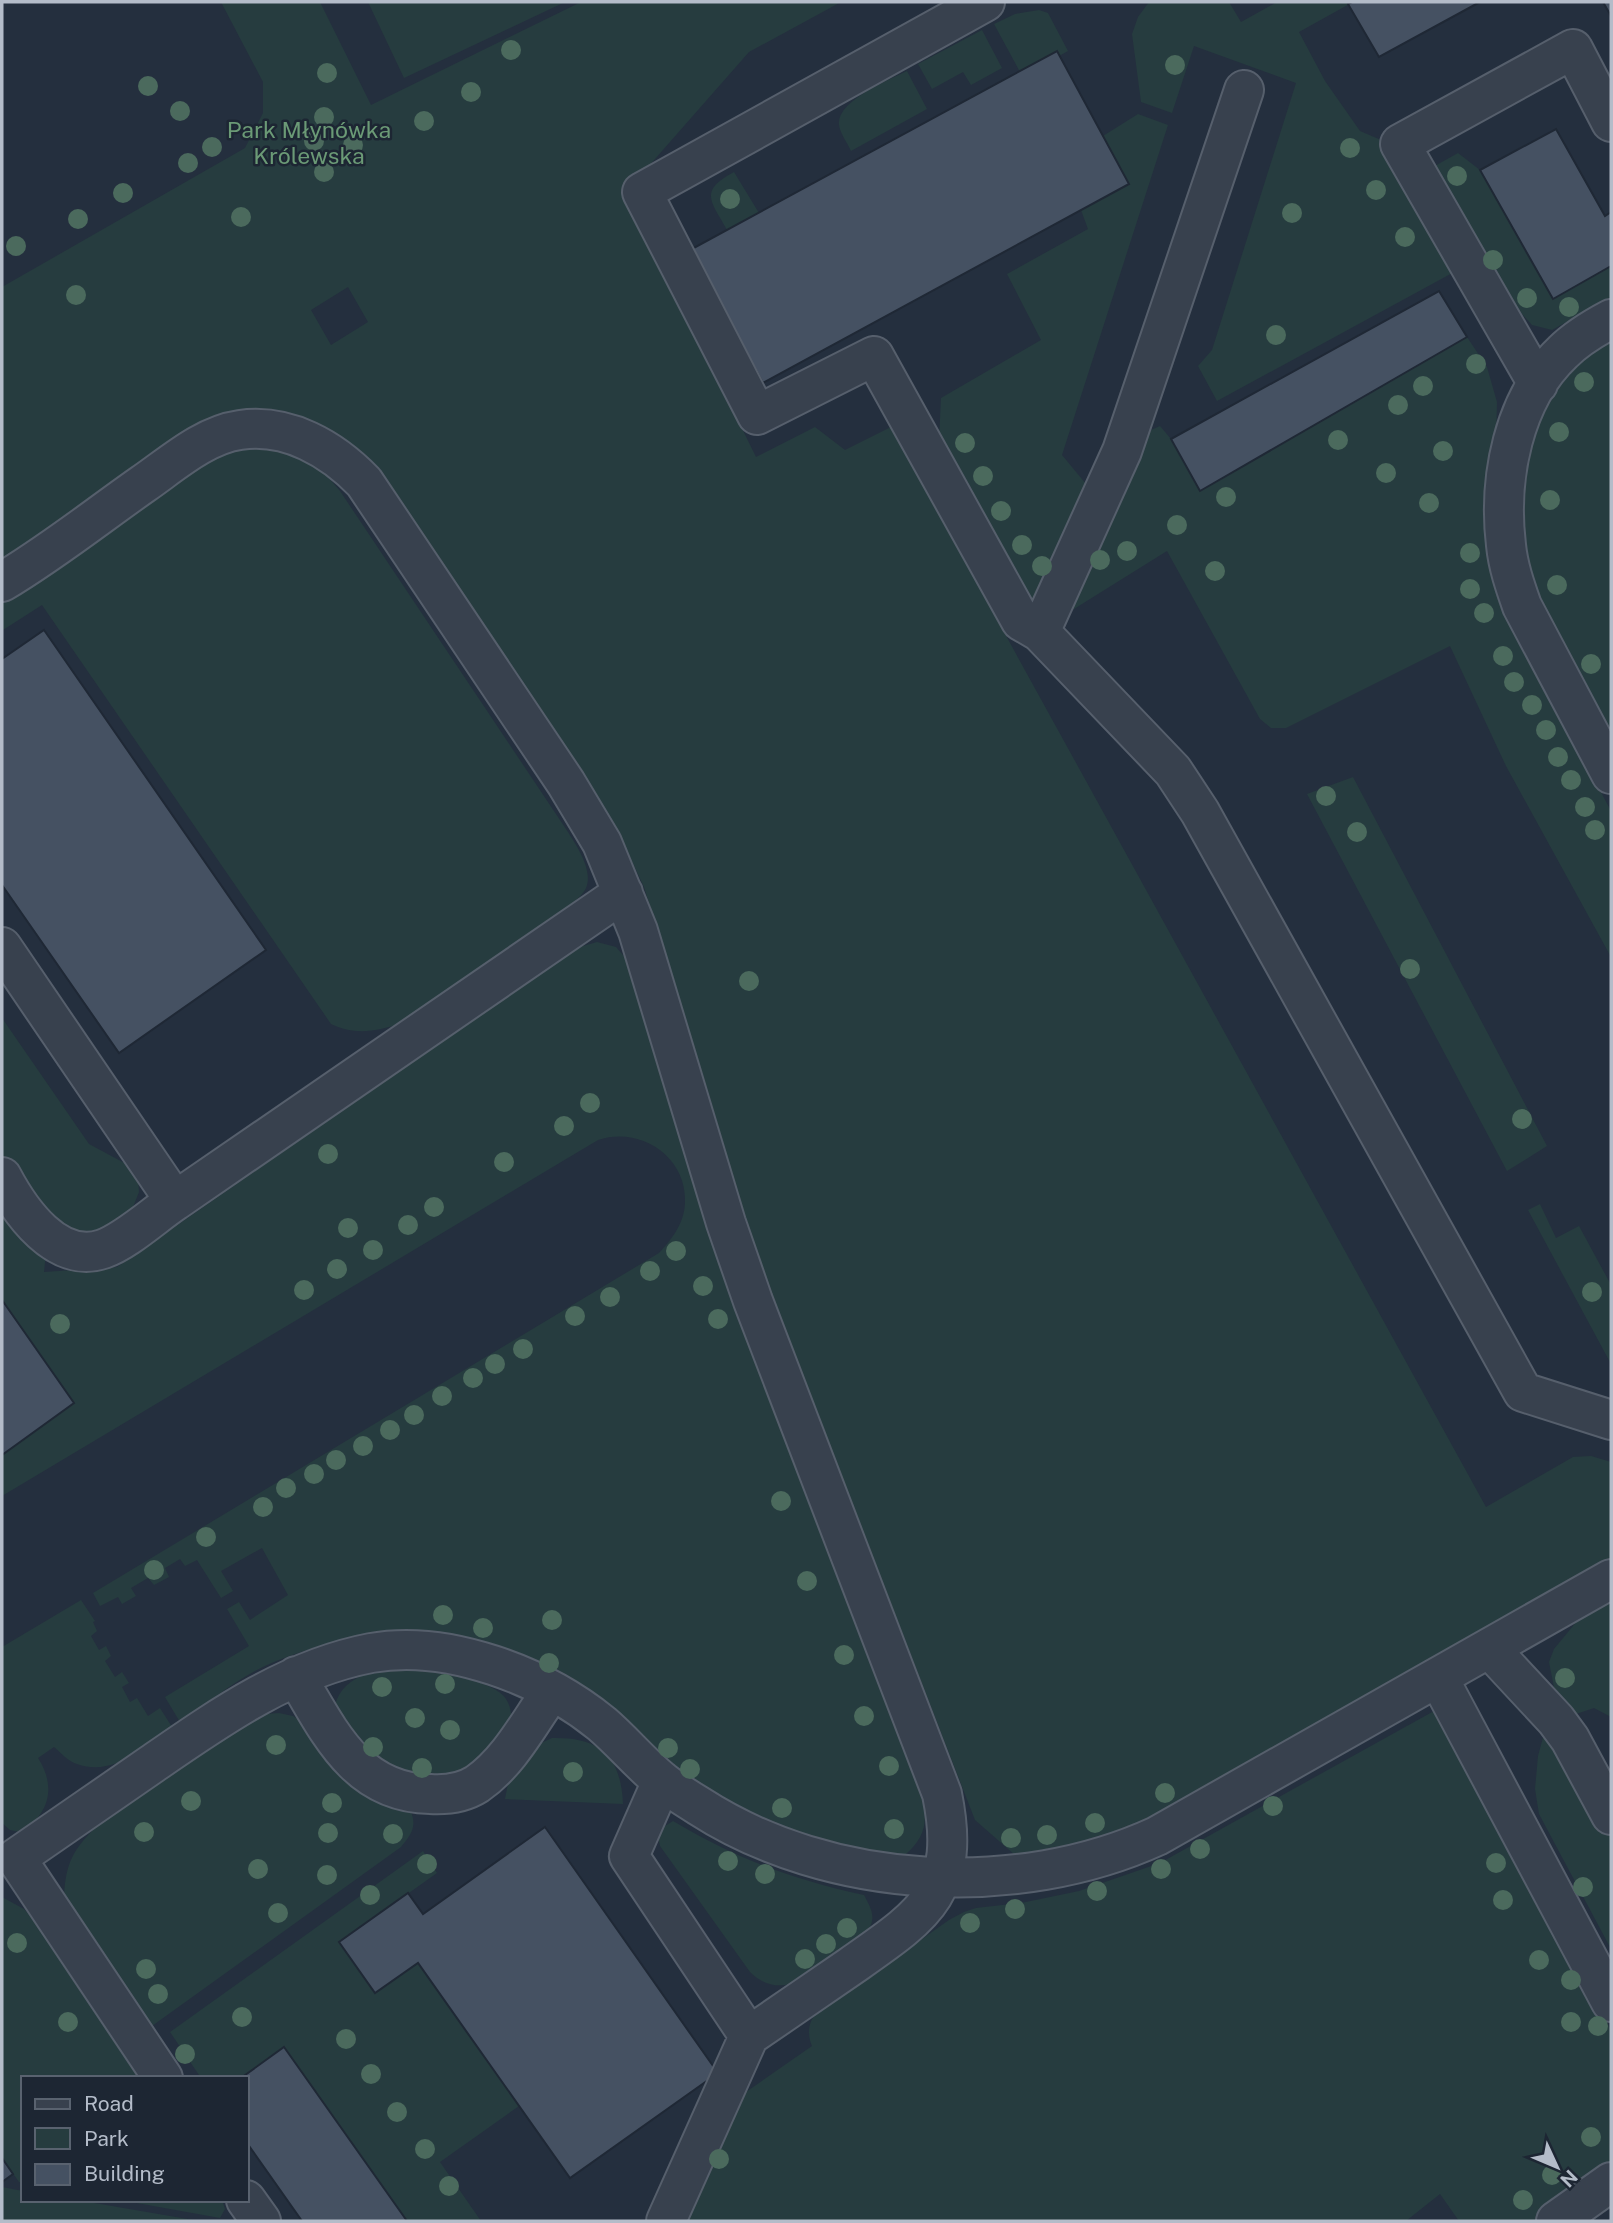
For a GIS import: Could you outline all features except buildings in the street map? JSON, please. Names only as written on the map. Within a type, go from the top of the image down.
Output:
[{"type":"lane","points":[[985,2],[642,192],[757,415],[874,356],[1021,621],[1040,632],[1173,771],[1200,811],[1523,1392],[1611,1420]]},
{"type":"lane","points":[[1538,384],[1400,144],[1573,49],[1611,122]]},
{"type":"lane","points":[[1040,632],[1122,451],[1244,90]]},
{"type":"lane","points":[[1611,319],[1578,339],[1562,353],[1538,384],[1519,420],[1512,443],[1505,498],[1506,546],[1522,606],[1611,774]]},
{"type":"lane","points":[[2,582],[169,466],[217,437],[240,430],[265,429],[310,441],[353,470],[379,501],[573,793],[602,843],[623,893],[638,931],[726,1223],[753,1301],[942,1794],[948,1833],[942,1876],[931,1899],[906,1928],[749,2036],[666,2221]]},
{"type":"lane","points":[[2,1177],[25,1213],[44,1233],[67,1249],[100,1250],[112,1245],[623,893]]},
{"type":"lane","points":[[2,947],[174,1201]]},
{"type":"lane","points":[[162,2076],[9,1861],[250,1699],[296,1676],[332,1663],[371,1653],[425,1650],[493,1666],[523,1676],[576,1705],[621,1740],[662,1781],[726,1822],[779,1846],[849,1866],[882,1872],[996,1876],[1058,1869],[1137,1845],[1439,1679],[1611,1579]]},
{"type":"lane","points":[[1490,1649],[1556,1720],[1575,1748],[1611,1815]]},
{"type":"lane","points":[[296,1676],[347,1756],[360,1769],[390,1786],[420,1794],[441,1795],[465,1790],[478,1783],[494,1770],[511,1749],[551,1692]]},
{"type":"lane","points":[[1439,1679],[1611,2002]]},
{"type":"lane","points":[[662,1781],[629,1856],[749,2036]]},
{"type":"lane","points":[[1556,2221],[1611,2182]]},
{"type":"green space","name":"Park Młynówka Królewska","points":[[221,2],[320,2],[371,105],[581,2],[841,2],[749,52],[626,192],[756,457],[815,427],[845,450],[891,427],[1486,1507],[1573,1457],[1591,1456],[1611,1462],[1611,1559],[1382,1691],[1142,1821],[1085,1842],[1015,1855],[975,1820],[756,1256],[644,887],[618,832],[593,791],[386,479],[337,436],[309,421],[278,411],[243,411],[193,428],[2,559],[2,287],[245,148],[263,113],[263,82]],"holes":[[[348,287],[368,322],[331,345],[311,310]]]},
{"type":"green space","points":[[368,2],[565,2],[404,78]]},
{"type":"green space","points":[[1149,2],[1229,2],[1241,22],[1277,2],[1353,2],[1299,32],[1325,81],[1360,131],[1381,140],[1456,271],[1217,401],[1198,366],[1212,350],[1296,83],[1194,46],[1172,113],[1141,102],[1132,34],[1138,17]]},
{"type":"green space","points":[[1039,10],[1048,13],[1068,51],[1059,56],[1056,51],[1020,72],[994,24],[1015,14]]},
{"type":"green space","points":[[982,30],[1002,68],[971,85],[963,72],[932,89],[918,64]]},
{"type":"green space","points":[[907,71],[927,109],[851,151],[842,135],[840,116],[865,92]]},
{"type":"green space","points":[[1138,114],[1168,125],[1062,455],[1086,484],[1042,600],[1027,599],[939,441],[941,398],[1041,340],[1007,274],[1088,229],[1081,210],[1129,184],[1103,136]]},
{"type":"green space","points":[[1458,153],[1480,170],[1552,298],[1611,266],[1611,297],[1552,330],[1532,325],[1522,314],[1433,167]]},
{"type":"green space","points":[[734,172],[759,213],[727,230],[711,197],[715,185]]},
{"type":"green space","points":[[1467,337],[1487,367],[1497,402],[1496,441],[1529,657],[1611,811],[1611,957],[1506,766],[1450,646],[1286,728],[1271,728],[1260,719],[1167,551],[1074,609],[1067,605],[1151,430],[1160,426],[1171,439],[1200,491]]},
{"type":"green space","points":[[1611,339],[1611,735],[1543,610],[1532,575],[1523,514],[1524,484],[1530,454],[1552,398],[1585,359]]},
{"type":"green space","points":[[241,447],[289,450],[321,469],[340,491],[566,829],[586,865],[586,888],[575,901],[403,1023],[367,1031],[349,1030],[331,1024],[42,605],[3,630],[2,628],[2,604],[32,587],[209,460]]},
{"type":"green space","points":[[1353,777],[1547,1146],[1507,1171],[1307,794]]},
{"type":"green space","points":[[597,942],[616,947],[629,962],[922,1800],[925,1816],[923,1830],[906,1854],[849,1847],[818,1838],[787,1828],[728,1801],[678,1772],[622,1715],[582,1686],[513,1652],[464,1637],[419,1631],[396,1632],[320,1646],[255,1671],[180,1722],[165,1697],[249,1646],[227,1609],[239,1602],[250,1620],[288,1595],[262,1548],[221,1571],[233,1591],[221,1598],[197,1560],[185,1566],[180,1559],[165,1568],[169,1577],[154,1585],[148,1578],[131,1588],[136,1596],[122,1604],[118,1597],[100,1606],[93,1593],[659,1253],[680,1223],[685,1201],[683,1185],[669,1158],[644,1141],[629,1137],[598,1140],[2,1496],[2,1455],[74,1403],[2,1300],[2,1195],[46,1252],[44,1272],[117,1267],[576,948]]},
{"type":"green space","points":[[2,1018],[89,1144],[130,1166],[138,1179],[139,1192],[133,1207],[97,1233],[87,1236],[61,1227],[19,1186],[2,1154]]},
{"type":"green space","points":[[1540,1204],[1556,1238],[1579,1226],[1611,1285],[1611,1364],[1528,1210]]},
{"type":"green space","points":[[81,1600],[95,1621],[93,1622],[97,1631],[91,1636],[99,1650],[106,1646],[111,1656],[105,1661],[115,1677],[122,1672],[129,1683],[122,1687],[130,1702],[137,1698],[148,1716],[160,1708],[172,1727],[128,1758],[104,1767],[77,1764],[54,1747],[38,1758],[48,1785],[45,1806],[37,1818],[19,1832],[10,1830],[2,1823],[2,1647]]},
{"type":"green space","points":[[1611,1601],[1611,1717],[1594,1708],[1570,1716],[1554,1687],[1549,1662],[1554,1649],[1578,1620]]},
{"type":"green space","points":[[414,1667],[478,1682],[500,1692],[507,1701],[512,1720],[469,1772],[429,1780],[369,1762],[335,1705],[347,1685],[356,1679],[378,1671]]},
{"type":"green space","points":[[1434,1711],[1611,2030],[1611,2166],[1539,2221],[1459,2221],[1440,2194],[1406,2221],[683,2221],[736,2099],[812,2046],[809,2028],[817,2013],[949,1920],[976,1908],[1021,1903],[1079,1891],[1160,1863]]},
{"type":"green space","points":[[265,1714],[293,1716],[304,1723],[411,1812],[412,1831],[401,1847],[152,2026],[148,2024],[64,1899],[69,1865],[77,1848],[100,1823],[249,1720]]},
{"type":"green space","points":[[1544,1734],[1586,1787],[1611,1838],[1611,1949],[1539,1814],[1535,1789],[1538,1756]]},
{"type":"green space","points":[[552,1738],[583,1741],[605,1753],[618,1773],[623,1804],[505,1799],[510,1773],[537,1745]]},
{"type":"green space","points":[[673,1821],[766,1866],[864,1895],[872,1914],[870,1927],[849,1947],[797,1981],[779,1985],[764,1982],[750,1972],[660,1846],[658,1835]]},
{"type":"green space","points":[[423,1851],[437,1873],[340,1942],[375,1993],[418,1963],[519,2106],[440,2162],[481,2221],[407,2221],[284,2048],[244,2076],[200,2076],[170,2032]]},
{"type":"green space","points":[[2,1897],[24,1909],[41,1927],[140,2076],[21,2076],[21,2182],[2,2158]]},
{"type":"green space","points":[[2,2187],[21,2191],[21,2202],[89,2202],[199,2221],[2,2221]]},
{"type":"green space","points":[[131,2202],[223,2202],[225,2209],[220,2218]]}]
